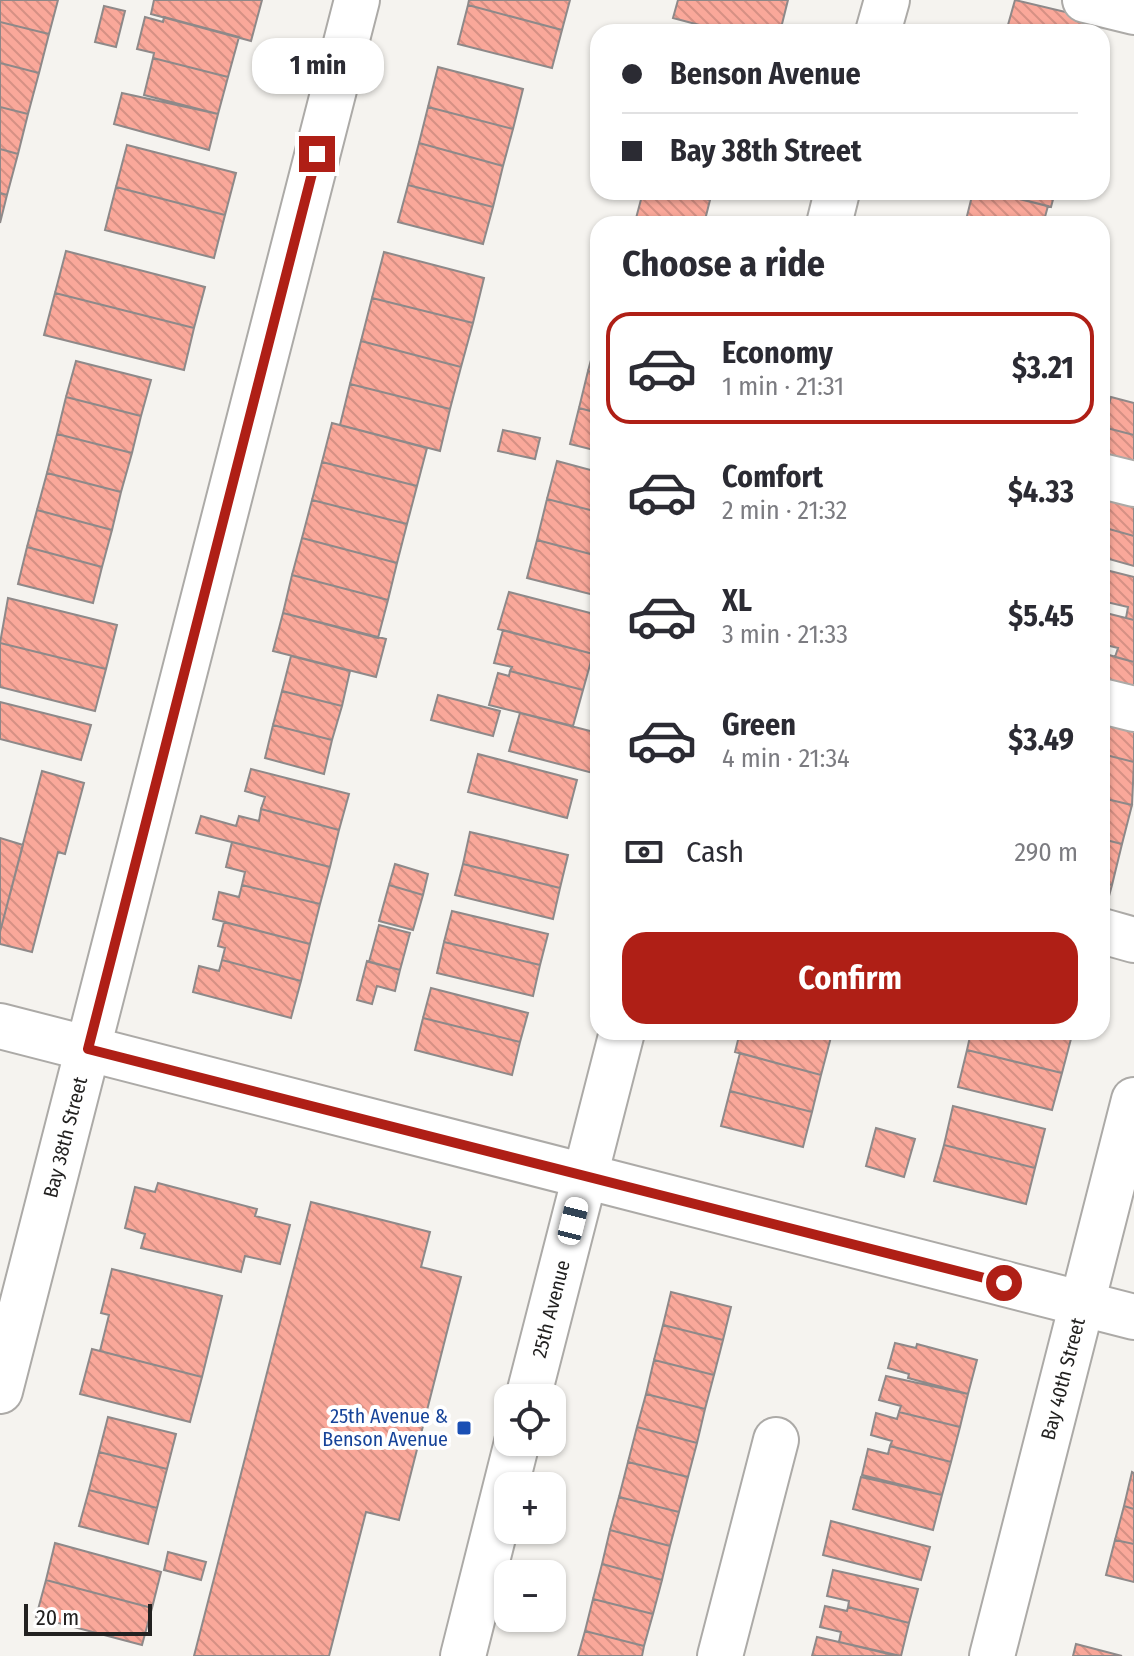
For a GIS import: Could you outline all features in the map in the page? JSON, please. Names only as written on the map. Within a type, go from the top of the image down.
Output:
[{"type":"street","name":"Bay 38th Street","points":[[0,1391],[357,0]]},
{"type":"street","points":[[880,24],[887,0]]},
{"type":"street","points":[[1085,0],[1134,12]]},
{"type":"street","points":[[1110,478],[1134,484]]},
{"type":"street","points":[[1110,703],[1134,709]]},
{"type":"street","points":[[1110,933],[1134,940]]},
{"type":"street","points":[[0,1026],[1134,1317]]},
{"type":"street","name":"25th Avenue","points":[[532,1384],[620,1040]]},
{"type":"street","name":"Bay 40th Street","points":[[992,1656],[1134,1100]]},
{"type":"street","points":[[720,1656],[776,1440]]},
{"type":"street","points":[[463,1656],[513,1456]]},
{"type":"street","points":[[747,1656],[759,1608]]},
{"type":"building","points":[[0,0],[58,0],[49,34],[0,22]]},
{"type":"building","points":[[154,0],[262,0],[251,41],[151,14]]},
{"type":"building","points":[[469,0],[570,0],[562,30],[468,5]]},
{"type":"building","points":[[678,0],[788,0],[782,24],[696,24],[673,18]]},
{"type":"building","points":[[1015,0],[1099,20],[1098,24],[1008,24]]},
{"type":"building","points":[[468,5],[562,30],[552,68],[458,44]]},
{"type":"building","points":[[104,6],[125,11],[116,47],[95,42]]},
{"type":"building","points":[[145,17],[163,22],[164,17],[239,37],[228,77],[153,58],[154,53],[137,49]]},
{"type":"building","points":[[0,22],[49,34],[39,73],[0,63]]},
{"type":"building","points":[[153,58],[228,77],[218,114],[144,95]]},
{"type":"building","points":[[0,63],[39,73],[28,114],[0,107]]},
{"type":"building","points":[[438,67],[523,89],[513,129],[428,107]]},
{"type":"building","points":[[122,93],[218,114],[209,150],[114,124]]},
{"type":"building","points":[[0,107],[28,114],[18,154],[0,149]]},
{"type":"building","points":[[428,107],[513,129],[503,166],[419,143]]},
{"type":"building","points":[[419,143],[503,166],[493,207],[408,185]]},
{"type":"building","points":[[127,145],[236,173],[225,215],[116,187]]},
{"type":"building","points":[[0,149],[18,154],[7,195],[0,193]]},
{"type":"building","points":[[408,185],[493,207],[483,244],[398,222]]},
{"type":"building","points":[[116,187],[225,215],[214,258],[105,230]]},
{"type":"building","points":[[0,193],[7,195],[0,223]]},
{"type":"building","points":[[641,200],[710,200],[706,216],[637,216]]},
{"type":"building","points":[[971,200],[1024,200],[1048,206],[1045,216],[967,216]]},
{"type":"building","points":[[1023,200],[1053,200],[1051,207]]},
{"type":"building","points":[[66,251],[205,287],[194,328],[55,293]]},
{"type":"building","points":[[384,252],[484,278],[473,323],[372,298]]},
{"type":"building","points":[[55,293],[194,328],[184,370],[44,335]]},
{"type":"building","points":[[372,298],[473,323],[461,367],[361,341]]},
{"type":"building","points":[[361,341],[461,367],[450,409],[350,384]]},
{"type":"building","points":[[76,361],[151,380],[141,416],[66,397]]},
{"type":"building","points":[[588,371],[590,411],[579,408]]},
{"type":"building","points":[[350,384],[450,409],[440,451],[340,425]]},
{"type":"building","points":[[66,397],[141,416],[132,453],[57,434]]},
{"type":"building","points":[[1111,397],[1134,403],[1134,435],[1110,429]]},
{"type":"building","points":[[579,408],[590,411],[590,449],[570,444]]},
{"type":"building","points":[[332,423],[427,448],[417,486],[322,462]]},
{"type":"building","points":[[1110,429],[1134,435],[1134,474],[1110,468]]},
{"type":"building","points":[[503,430],[540,438],[535,459],[498,451]]},
{"type":"building","points":[[57,434],[132,453],[121,492],[47,473]]},
{"type":"building","points":[[557,461],[590,470],[590,510],[547,499]]},
{"type":"building","points":[[322,462],[417,486],[407,524],[312,500]]},
{"type":"building","points":[[47,473],[121,492],[112,530],[37,510]]},
{"type":"building","points":[[1110,488],[1134,495],[1134,536],[1110,529]]},
{"type":"building","points":[[547,499],[590,510],[590,554],[537,540]]},
{"type":"building","points":[[312,500],[407,524],[397,563],[302,538]]},
{"type":"building","points":[[37,510],[112,530],[102,567],[27,547]]},
{"type":"building","points":[[1110,529],[1134,536],[1134,566],[1110,559]]},
{"type":"building","points":[[302,538],[397,563],[388,600],[292,575]]},
{"type":"building","points":[[537,540],[590,554],[590,594],[527,578]]},
{"type":"building","points":[[27,547],[102,567],[93,603],[18,584]]},
{"type":"building","points":[[1110,571],[1134,577],[1134,620],[1126,618],[1128,607],[1110,603]]},
{"type":"building","points":[[292,575],[388,600],[378,638],[283,613]]},
{"type":"building","points":[[509,592],[590,613],[590,653],[498,629]]},
{"type":"building","points":[[8,598],[117,625],[106,669],[0,643]]},
{"type":"building","points":[[283,613],[386,639],[376,677],[273,651]]},
{"type":"building","points":[[1110,614],[1134,620],[1134,662],[1115,657],[1118,648],[1110,646]]},
{"type":"building","points":[[503,630],[590,653],[583,690],[510,671],[512,667],[494,663]]},
{"type":"building","points":[[0,643],[106,669],[95,711],[0,687]]},
{"type":"building","points":[[1110,655],[1134,662],[1134,701],[1110,695]]},
{"type":"building","points":[[291,656],[350,671],[342,706],[282,691]]},
{"type":"building","points":[[510,671],[583,690],[573,726],[489,705],[498,673],[509,676]]},
{"type":"building","points":[[282,691],[342,706],[332,740],[273,725]]},
{"type":"building","points":[[438,695],[500,711],[493,736],[431,720]]},
{"type":"building","points":[[0,702],[91,725],[81,760],[0,739]]},
{"type":"building","points":[[520,713],[590,731],[590,772],[509,751]]},
{"type":"building","points":[[1110,719],[1134,725],[1134,762],[1110,756]]},
{"type":"building","points":[[273,725],[332,740],[324,774],[265,758]]},
{"type":"building","points":[[478,754],[577,780],[567,818],[468,792]]},
{"type":"building","points":[[1110,756],[1134,762],[1132,805],[1110,800]]},
{"type":"building","points":[[251,769],[349,794],[339,830],[261,809],[265,797],[245,791]]},
{"type":"building","points":[[42,771],[84,783],[65,854],[58,852],[32,952],[0,944],[0,932]]},
{"type":"building","points":[[1110,800],[1132,805],[1122,844],[1110,841]]},
{"type":"building","points":[[261,809],[339,830],[330,867],[196,833],[201,816],[236,826],[239,816],[259,821]]},
{"type":"building","points":[[470,832],[568,855],[560,888],[463,864]]},
{"type":"building","points":[[0,838],[23,845],[0,932]]},
{"type":"building","points":[[1110,841],[1122,844],[1110,885]]},
{"type":"building","points":[[232,842],[330,867],[320,904],[242,885],[245,872],[226,867]]},
{"type":"building","points":[[395,864],[428,874],[423,895],[389,885]]},
{"type":"building","points":[[463,864],[560,888],[553,919],[455,895]]},
{"type":"building","points":[[242,885],[320,904],[310,944],[213,919],[219,892],[239,897]]},
{"type":"building","points":[[389,885],[423,895],[413,930],[379,921]]},
{"type":"building","points":[[452,911],[548,934],[540,965],[444,942]]},
{"type":"building","points":[[224,922],[310,944],[301,981],[222,960],[225,948],[218,946]]},
{"type":"building","points":[[379,925],[410,933],[400,970],[369,962]]},
{"type":"building","points":[[444,942],[540,965],[533,996],[437,973]]},
{"type":"building","points":[[222,960],[301,981],[291,1018],[193,992],[199,966],[219,971]]},
{"type":"building","points":[[367,961],[400,970],[395,991],[377,986],[372,1004],[357,1000]]},
{"type":"building","points":[[431,988],[528,1013],[520,1042],[423,1018]]},
{"type":"building","points":[[423,1018],[520,1042],[512,1075],[415,1050]]},
{"type":"building","points":[[738,1040],[830,1040],[821,1075],[735,1052]]},
{"type":"building","points":[[969,1040],[1071,1040],[1062,1073],[967,1050]]},
{"type":"building","points":[[967,1050],[1062,1073],[1052,1110],[958,1087]]},
{"type":"building","points":[[740,1053],[821,1075],[812,1112],[730,1091]]},
{"type":"building","points":[[730,1091],[812,1112],[803,1147],[721,1126]]},
{"type":"building","points":[[953,1106],[1045,1129],[1035,1168],[944,1145]]},
{"type":"building","points":[[876,1128],[915,1139],[904,1177],[866,1166]]},
{"type":"building","points":[[944,1145],[1035,1168],[1026,1204],[934,1181]]},
{"type":"building","points":[[158,1183],[257,1209],[255,1216],[290,1225],[280,1264],[245,1256],[241,1272],[141,1248],[145,1234],[125,1228],[135,1187],[155,1192]]},
{"type":"building","points":[[311,1202],[430,1232],[421,1267],[461,1277],[399,1520],[366,1512],[329,1656],[194,1656]]},
{"type":"building","points":[[112,1269],[222,1296],[202,1377],[100,1351],[109,1315],[101,1313]]},
{"type":"building","points":[[671,1292],[731,1307],[723,1340],[663,1325]]},
{"type":"building","points":[[663,1325],[723,1340],[714,1375],[654,1360]]},
{"type":"building","points":[[895,1343],[916,1348],[917,1344],[977,1360],[968,1394],[908,1378],[909,1374],[888,1368]]},
{"type":"building","points":[[92,1349],[202,1377],[190,1422],[80,1394]]},
{"type":"building","points":[[654,1360],[714,1375],[705,1409],[646,1394]]},
{"type":"building","points":[[886,1376],[968,1394],[960,1427],[899,1412],[901,1406],[879,1400]]},
{"type":"building","points":[[646,1394],[705,1409],[697,1443],[637,1427]]},
{"type":"building","points":[[899,1412],[960,1427],[951,1462],[890,1446],[892,1441],[871,1435],[876,1413],[897,1419]]},
{"type":"building","points":[[108,1417],[176,1434],[167,1469],[99,1452]]},
{"type":"building","points":[[637,1427],[697,1443],[688,1477],[628,1462]]},
{"type":"building","points":[[890,1446],[951,1462],[942,1495],[862,1475],[868,1449],[888,1454]]},
{"type":"building","points":[[99,1452],[167,1469],[157,1508],[89,1490]]},
{"type":"building","points":[[628,1462],[688,1477],[679,1512],[619,1497]]},
{"type":"building","points":[[1134,1473],[1134,1509],[1124,1506]]},
{"type":"building","points":[[861,1477],[942,1495],[933,1530],[853,1509]]},
{"type":"building","points":[[89,1490],[157,1508],[148,1544],[79,1526]]},
{"type":"building","points":[[619,1497],[679,1512],[670,1546],[610,1530]]},
{"type":"building","points":[[1124,1506],[1134,1509],[1134,1544],[1115,1540]]},
{"type":"building","points":[[831,1521],[930,1547],[921,1580],[823,1555]]},
{"type":"building","points":[[610,1530],[670,1546],[662,1580],[602,1564]]},
{"type":"building","points":[[1115,1540],[1134,1544],[1134,1582],[1106,1575]]},
{"type":"building","points":[[55,1543],[161,1572],[152,1608],[46,1580]]},
{"type":"building","points":[[168,1552],[206,1562],[201,1580],[164,1570]]},
{"type":"building","points":[[602,1564],[662,1580],[653,1614],[593,1599]]},
{"type":"building","points":[[833,1570],[918,1589],[909,1623],[848,1607],[849,1601],[827,1596]]},
{"type":"building","points":[[46,1580],[152,1608],[142,1645],[36,1617]]},
{"type":"building","points":[[593,1599],[653,1614],[644,1646],[585,1631]]},
{"type":"building","points":[[825,1606],[847,1611],[848,1607],[909,1623],[901,1656],[839,1642],[841,1632],[820,1627]]},
{"type":"building","points":[[585,1631],[644,1646],[642,1656],[578,1656]]},
{"type":"building","points":[[817,1637],[839,1642],[897,1656],[812,1656]]},
{"type":"building","points":[[1076,1644],[1122,1656],[1073,1656]]},
{"type":"place","name":"25th Avenue & Benson Avenue","points":[[464,1428]]},
{"type":"route","points":[[317,154],[88,1049],[1004,1283]]}]
